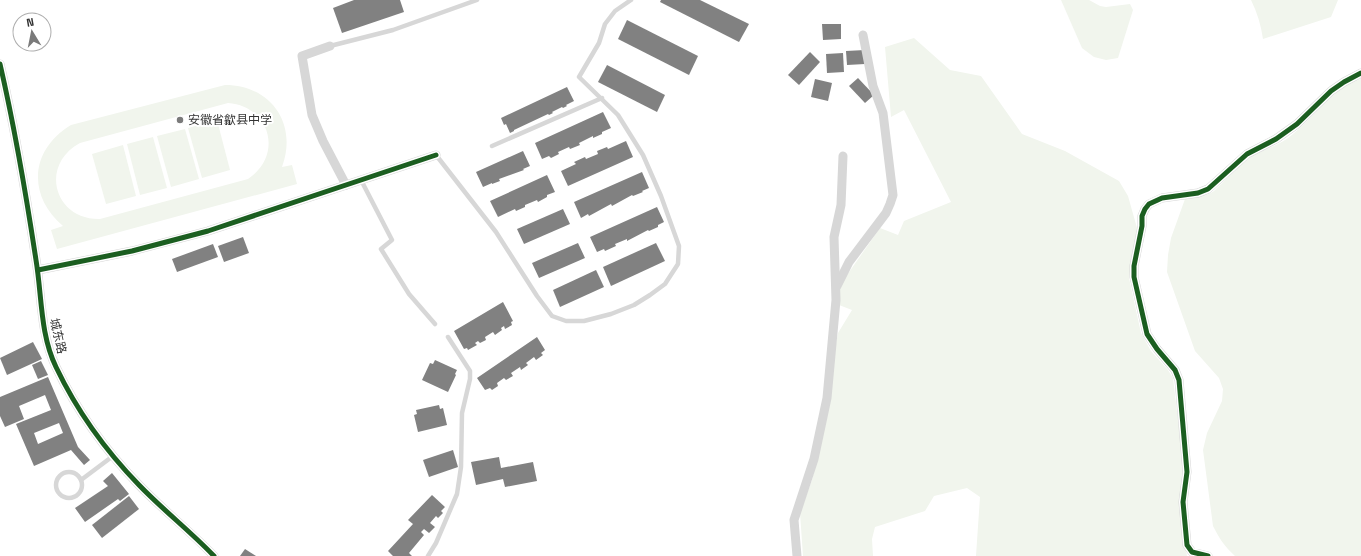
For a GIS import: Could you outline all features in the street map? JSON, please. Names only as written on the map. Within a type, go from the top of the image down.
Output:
[{"type":"street","points":[[836,289],[849,262],[886,213],[893,195],[883,114],[873,86],[863,35]]},
{"type":"street","points":[[330,46],[302,56],[312,115],[323,141],[346,185]]},
{"type":"street","name":"城东路","points":[[0,64],[14,130],[38,270],[43,324],[55,366],[81,414],[113,456],[144,490],[214,556]]},
{"type":"street","points":[[1208,556],[1192,552],[1187,545],[1183,502],[1187,472],[1179,380],[1175,370],[1157,349],[1148,334],[1134,277],[1134,266],[1142,226],[1142,216],[1145,209],[1155,200],[1198,193],[1208,189],[1246,154],[1276,139],[1298,124],[1331,91],[1361,73]]},
{"type":"street","points":[[38,270],[132,251],[208,231],[436,155]]},
{"type":"street","points":[[797,556],[794,520],[808,480],[821,429],[827,391],[836,300],[834,237],[841,204],[843,156]]},
{"type":"lane","points":[[330,46],[393,30],[477,0]]},
{"type":"lane","points":[[436,155],[496,232],[537,296],[552,316],[562,320],[576,322],[591,320],[611,314],[639,302],[665,284],[678,264],[679,246],[643,155],[618,115],[602,98],[579,78],[598,43],[605,24],[615,11],[631,0]]},
{"type":"lane","points":[[492,146],[602,98]]},
{"type":"lane","points":[[361,180],[392,240],[381,250],[409,294],[434,324]]},
{"type":"lane","points":[[428,556],[436,544],[457,494],[461,471],[462,413],[470,379],[470,371],[448,337]]},
{"type":"lane","points":[[81,480],[113,456]]},
{"type":"lane","points":[[68,472],[76,474],[81,480],[81,490],[74,497],[64,497],[60,495],[57,490],[56,481],[60,475],[64,473],[68,472]]},
{"type":"shaded area","points":[[1061,0],[1089,0],[1100,6],[1106,7],[1130,4],[1133,10],[1118,58],[1106,60],[1094,57],[1082,48]]},
{"type":"shaded area","points":[[1251,0],[1338,0],[1331,17],[1263,39]]},
{"type":"shaded area","points":[[914,38],[950,70],[981,76],[1022,134],[1065,151],[1119,181],[1128,196],[1137,228],[1129,278],[1141,333],[1151,351],[1173,378],[1184,470],[1179,504],[1187,556],[976,556],[980,497],[967,488],[934,496],[925,511],[875,527],[872,539],[873,556],[803,556],[800,513],[812,480],[829,408],[834,354],[838,333],[852,310],[839,305],[840,285],[880,228],[898,235],[904,221],[951,202],[904,110],[891,117],[885,47]]},
{"type":"shaded area","points":[[1361,76],[1361,556],[1235,556],[1222,542],[1213,526],[1203,450],[1207,433],[1222,401],[1223,389],[1219,378],[1195,351],[1167,272],[1171,238],[1185,199],[1209,194],[1214,191],[1239,166],[1258,153],[1288,138],[1341,89]]},
{"type":"shaded area","points":[[225,85],[241,87],[256,92],[277,110],[283,122],[286,136],[286,151],[282,167],[292,165],[297,184],[57,249],[51,230],[63,226],[51,214],[43,201],[39,187],[38,173],[41,160],[47,147],[57,135],[71,125]],"holes":[[[228,103],[242,106],[254,113],[262,122],[267,133],[269,145],[266,157],[259,169],[248,179],[100,219],[84,217],[72,211],[63,201],[57,190],[56,177],[59,164],[67,153],[80,143]]]},
{"type":"shaded area","points":[[217,120],[230,170],[202,178],[188,128]]},
{"type":"shaded area","points":[[185,129],[199,179],[171,187],[157,136]]},
{"type":"shaded area","points":[[153,137],[167,188],[140,195],[127,144]]},
{"type":"shaded area","points":[[123,145],[136,196],[106,204],[92,154]]},
{"type":"building","points":[[354,0],[400,0],[404,12],[342,33],[333,8]]},
{"type":"building","points":[[661,0],[700,0],[749,24],[739,42],[660,2]]},
{"type":"building","points":[[627,20],[698,56],[689,75],[618,39]]},
{"type":"building","points":[[822,24],[841,24],[841,39],[823,40]]},
{"type":"building","points":[[865,50],[865,64],[847,65],[846,51]]},
{"type":"building","points":[[810,52],[820,62],[799,85],[788,75]]},
{"type":"building","points":[[843,53],[844,72],[827,73],[826,54]]},
{"type":"building","points":[[607,65],[665,95],[657,112],[598,82]]},
{"type":"building","points":[[858,78],[874,95],[865,103],[849,86]]},
{"type":"building","points":[[815,79],[832,83],[828,101],[811,97]]},
{"type":"building","points":[[567,87],[574,101],[566,105],[567,106],[562,107],[549,115],[548,114],[510,133],[506,124],[504,125],[501,118]]},
{"type":"building","points":[[603,112],[611,128],[602,132],[602,134],[593,138],[593,136],[579,143],[580,145],[570,149],[569,147],[558,152],[559,154],[551,158],[549,156],[542,159],[535,143]]},
{"type":"building","points":[[626,141],[633,157],[568,186],[561,171],[576,164],[574,162],[585,157],[586,159],[598,154],[597,151],[607,147],[608,149]]},
{"type":"building","points":[[523,151],[530,166],[523,169],[524,170],[499,179],[500,181],[483,187],[476,172]]},
{"type":"building","points":[[642,172],[649,188],[612,206],[611,204],[589,216],[588,214],[581,218],[574,202]]},
{"type":"building","points":[[547,175],[555,192],[547,195],[547,197],[538,202],[537,200],[516,211],[515,209],[498,217],[490,201]]},
{"type":"building","points":[[657,207],[664,222],[658,225],[658,227],[649,231],[648,230],[627,241],[627,239],[615,244],[616,246],[605,251],[604,249],[597,252],[590,237]]},
{"type":"building","points":[[563,209],[570,224],[524,244],[517,229]]},
{"type":"building","points":[[243,237],[249,253],[224,262],[218,246]]},
{"type":"building","points":[[578,243],[585,258],[539,278],[532,263]]},
{"type":"building","points":[[656,243],[665,261],[611,286],[603,267]]},
{"type":"building","points":[[213,244],[218,257],[177,272],[172,259]]},
{"type":"building","points":[[596,270],[604,287],[560,307],[553,290]]},
{"type":"building","points":[[503,302],[513,321],[511,322],[512,325],[505,329],[504,326],[501,328],[502,330],[495,335],[493,332],[485,337],[486,340],[480,343],[478,341],[475,343],[477,345],[468,350],[467,348],[464,349],[454,331]]},
{"type":"building","points":[[537,337],[545,350],[541,353],[543,355],[536,360],[534,357],[526,363],[528,365],[521,370],[520,367],[511,373],[513,376],[506,380],[504,378],[497,383],[498,386],[492,390],[490,388],[485,390],[477,378]]},
{"type":"building","points":[[33,342],[42,359],[7,375],[0,358]]},
{"type":"building","points":[[435,360],[457,370],[448,392],[422,380],[430,363],[433,364]]},
{"type":"building","points":[[41,361],[48,375],[38,379],[32,365]]},
{"type":"building","points":[[48,377],[78,447],[90,460],[84,465],[71,450],[34,466],[16,424],[51,410],[45,395],[19,406],[24,419],[5,427],[0,416],[0,397]],"holes":[[[59,423],[63,433],[38,444],[34,433]]]},
{"type":"building","points":[[439,405],[440,409],[443,408],[447,425],[418,432],[414,415],[417,414],[416,410]]},
{"type":"building","points":[[453,450],[458,467],[429,477],[423,460]]},
{"type":"building","points":[[499,457],[501,468],[533,462],[537,481],[505,487],[503,479],[476,485],[471,462]]},
{"type":"building","points":[[112,473],[129,494],[120,501],[118,499],[85,522],[75,508],[108,486],[103,481]]},
{"type":"building","points":[[432,495],[445,507],[441,511],[443,513],[438,518],[436,516],[430,523],[435,527],[429,533],[424,529],[421,532],[424,535],[409,553],[412,556],[393,556],[388,551],[413,524],[408,520]]},
{"type":"building","points":[[129,496],[139,509],[102,538],[92,525]]},
{"type":"building","points":[[245,549],[256,556],[240,556]]},
{"type":"cycle path","points":[[0,64],[11,113],[24,186],[38,274],[44,328],[56,367],[73,399],[103,444],[148,494],[214,556]]},
{"type":"cycle path","points":[[1208,556],[1192,552],[1187,545],[1183,502],[1187,472],[1179,380],[1175,370],[1157,349],[1147,334],[1134,277],[1134,266],[1142,226],[1142,216],[1149,204],[1162,198],[1198,193],[1208,189],[1247,154],[1276,139],[1297,124],[1331,91],[1361,73]]},
{"type":"cycle path","points":[[38,270],[132,251],[208,231],[436,155]]},
{"type":"place","name":"安徽省歙县中学","points":[[180,120]]}]
